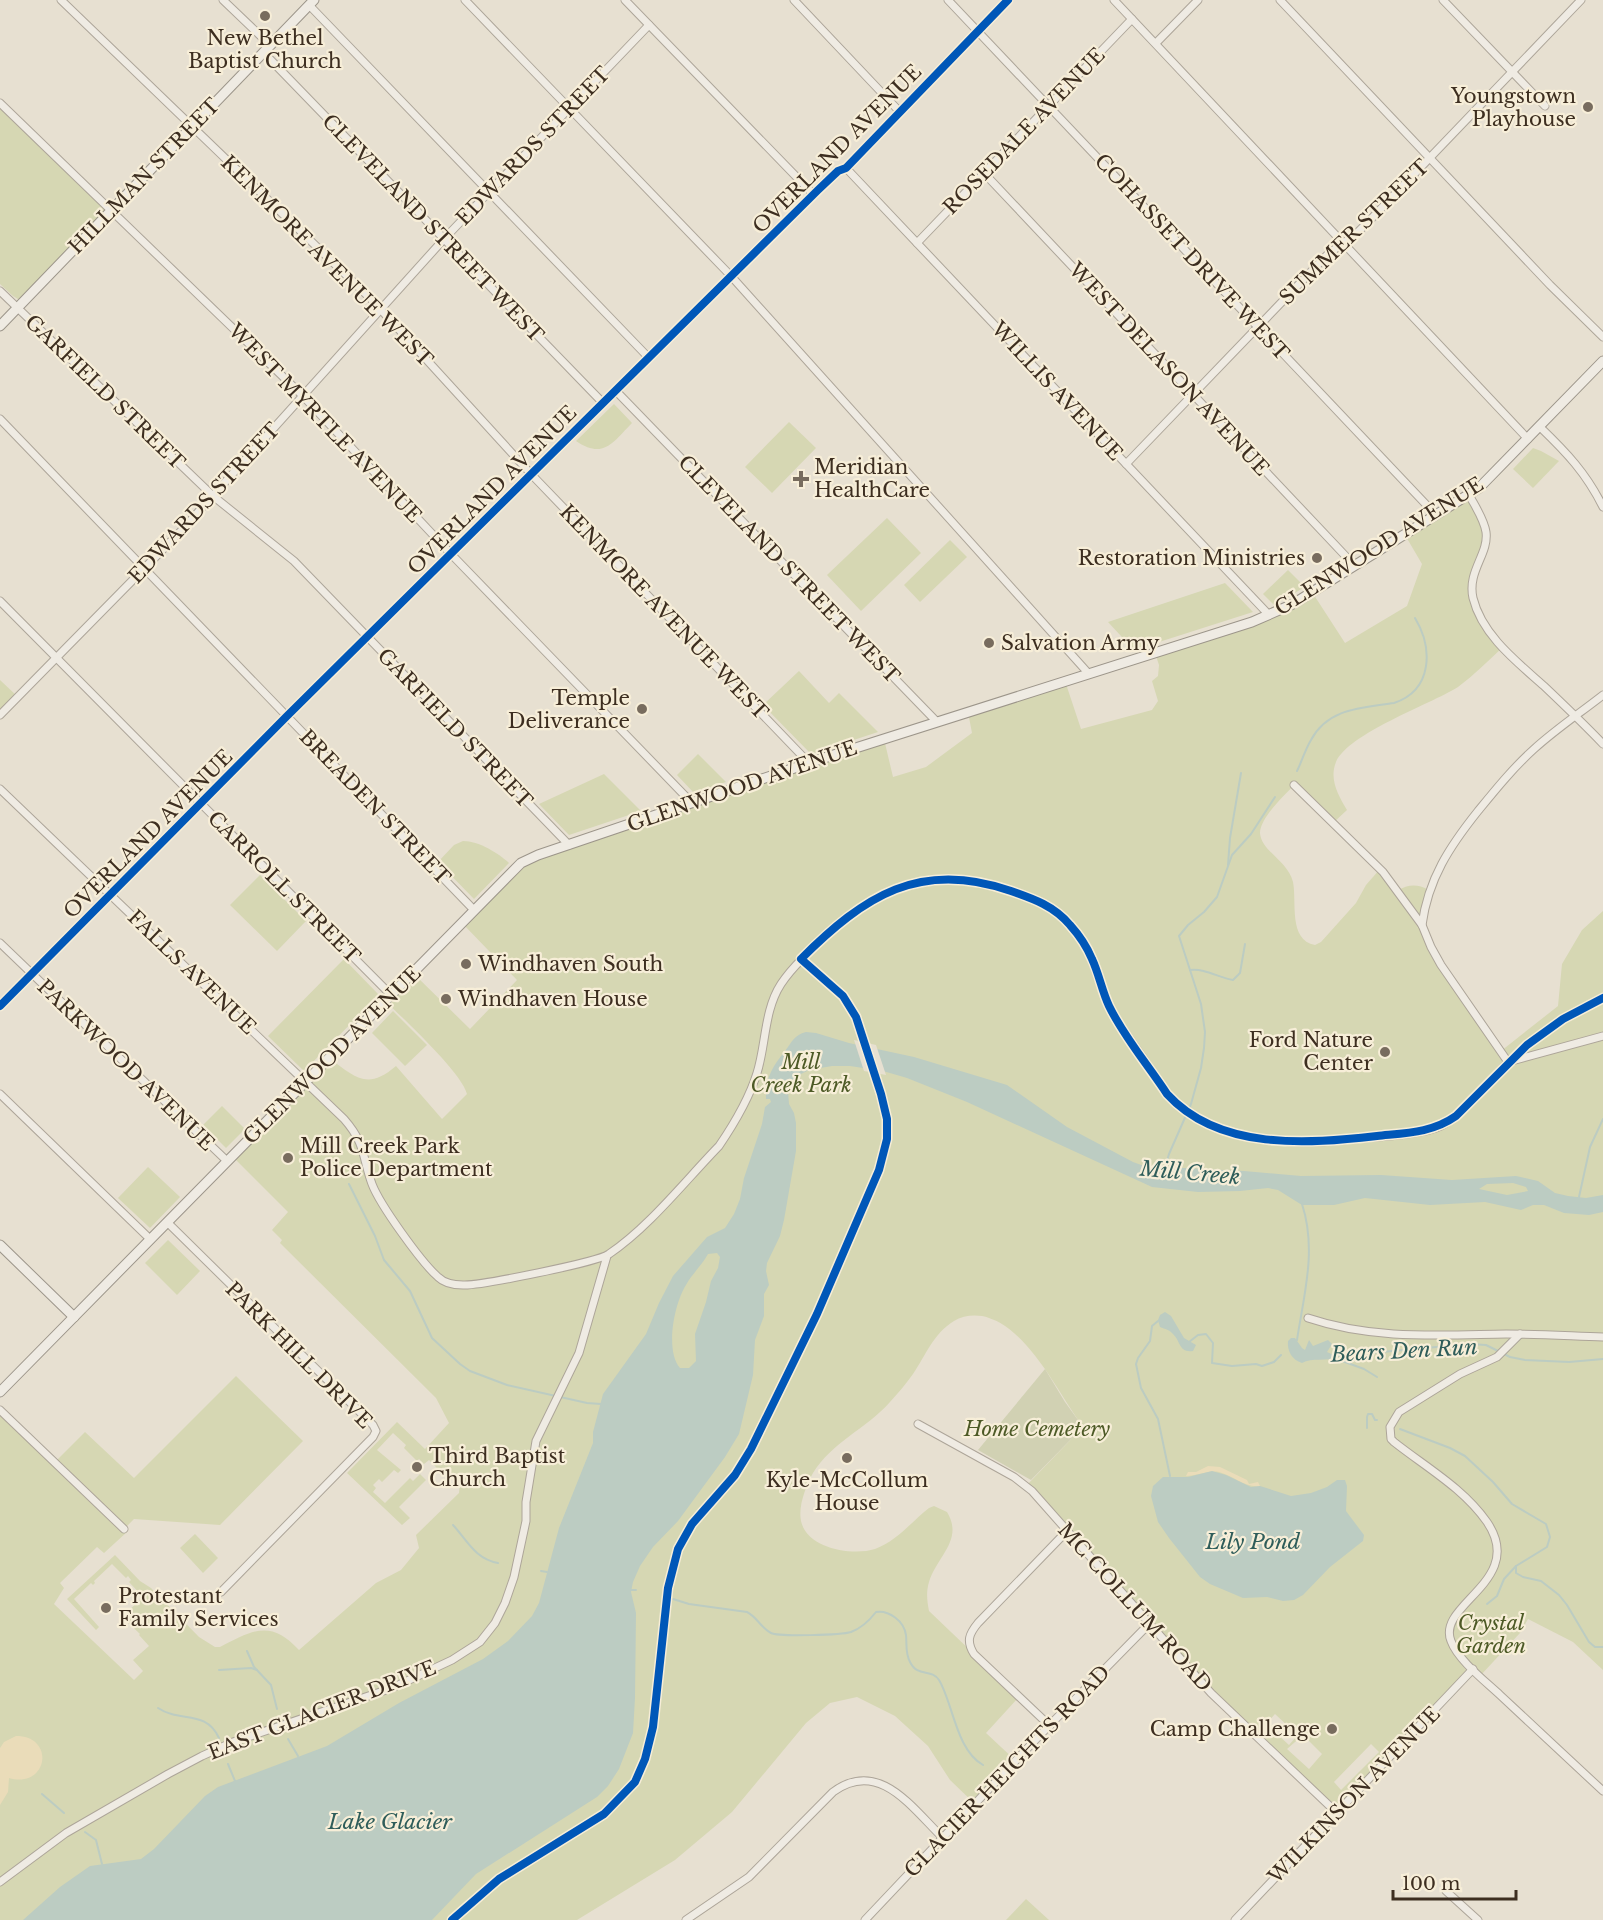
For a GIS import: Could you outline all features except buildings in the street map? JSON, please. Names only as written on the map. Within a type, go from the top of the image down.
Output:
[{"type":"main road","name":"HILLMAN STREET","points":[[0,326],[311,3]]},
{"type":"main road","name":"GLENWOOD AVENUE","points":[[0,1392],[521,863],[538,855],[937,722],[1252,622],[1293,604],[1469,495],[1490,478],[1603,361]]},
{"type":"main road","points":[[0,1245],[74,1317]]},
{"type":"street","name":"KENMORE AVENUE WEST","points":[[61,0],[381,310],[531,474],[810,764]]},
{"type":"street","name":"CLEVELAND STREET WEST","points":[[223,0],[444,239],[603,403]]},
{"type":"street","points":[[465,0],[731,276],[1089,674]]},
{"type":"street","points":[[625,0],[813,195]]},
{"type":"street","points":[[794,0],[900,112]]},
{"type":"street","name":"COHASSET DRIVE WEST","points":[[948,0],[1436,515]]},
{"type":"street","name":"OVERLAND AVENUE","points":[[0,1006],[531,474],[813,195],[838,171],[846,168],[1008,0]]},
{"type":"street","points":[[1114,0],[1528,439]]},
{"type":"street","points":[[1156,43],[1198,0]]},
{"type":"street","points":[[1280,0],[1550,285],[1603,337]]},
{"type":"street","points":[[1443,0],[1545,106]]},
{"type":"street","name":"SUMMER STREET","points":[[1126,464],[1328,254],[1356,234],[1581,0]]},
{"type":"street","points":[[311,3],[649,358]]},
{"type":"street","name":"ROSEDALE AVENUE","points":[[917,243],[1132,19]]},
{"type":"street","name":"EDWARDS STREET","points":[[0,715],[213,496],[444,239],[649,25]]},
{"type":"street","name":"WEST MYRTLE AVENUE","points":[[0,103],[303,396],[451,554],[692,803]]},
{"type":"street","name":"WILLIS AVENUE","points":[[846,168],[1269,615]]},
{"type":"street","name":"WEST DELASON AVENUE","points":[[984,173],[1354,566]]},
{"type":"street","name":"GARFIELD STREET","points":[[0,291],[213,496],[294,561],[569,845]]},
{"type":"street","name":"CLEVELAND STREET WEST","points":[[616,391],[937,722]]},
{"type":"street","name":"BREADEN STREET","points":[[0,419],[474,910]]},
{"type":"street","points":[[1540,427],[1578,466],[1603,507]]},
{"type":"street","points":[[1469,495],[1482,519],[1486,533],[1485,545],[1473,578],[1473,598],[1477,608],[1491,634],[1503,647],[1603,744]]},
{"type":"street","name":"CARROLL STREET","points":[[0,601],[391,995]]},
{"type":"street","points":[[1422,925],[1424,908],[1435,875],[1448,850],[1466,825],[1521,761],[1575,715],[1603,695]]},
{"type":"street","points":[[1294,784],[1383,872],[1422,925],[1441,965],[1508,1062]]},
{"type":"street","name":"FALLS AVENUE","points":[[0,789],[351,1126],[364,1150],[369,1176],[380,1200],[428,1266],[443,1280],[465,1286],[479,1284],[607,1256]]},
{"type":"street","points":[[607,1256],[645,1222],[719,1146],[755,1080],[774,998],[780,985],[801,959],[831,929],[867,904],[888,892],[917,882],[944,879],[963,880],[1000,887],[1050,907],[1063,917],[1082,940],[1092,959],[1114,1016],[1167,1094],[1184,1110],[1195,1116],[1245,1136],[1290,1142],[1322,1142],[1421,1131],[1442,1125],[1456,1116],[1508,1062],[1603,1036]]},
{"type":"street","name":"PARKWOOD AVENUE","points":[[0,943],[227,1161]]},
{"type":"street","points":[[0,1094],[150,1239]]},
{"type":"street","name":"PARK HILL DRIVE","points":[[167,1222],[373,1425],[376,1431],[373,1437],[221,1592]]},
{"type":"street","name":"EAST GLACIER DRIVE","points":[[0,1882],[66,1833],[202,1756],[233,1742],[392,1688],[452,1660],[480,1642],[495,1623],[514,1576],[526,1521],[526,1502],[534,1449],[543,1423],[572,1371],[579,1353],[607,1256]]},
{"type":"street","points":[[1308,1318],[1344,1327],[1414,1336],[1520,1334],[1603,1337]]},
{"type":"street","points":[[1520,1334],[1500,1355],[1460,1374],[1395,1415],[1390,1428],[1391,1439],[1455,1487],[1476,1508],[1494,1535],[1497,1554],[1493,1569],[1483,1585],[1455,1617],[1450,1627],[1451,1642],[1473,1670],[1603,1791]]},
{"type":"street","points":[[0,1410],[124,1529]]},
{"type":"street","name":"MC COLLUM ROAD","points":[[918,1424],[1020,1481],[1032,1491],[1211,1693],[1337,1813]]},
{"type":"street","points":[[1050,1726],[974,1654],[968,1639],[978,1623],[1067,1531]]},
{"type":"street","name":"GLACIER HEIGHTS ROAD","points":[[865,1920],[1150,1623]]},
{"type":"street","name":"WILKINSON AVENUE","points":[[1235,1920],[1473,1670]]},
{"type":"street","points":[[686,1920],[749,1877],[832,1792],[848,1782],[867,1779],[884,1784],[905,1800],[943,1838]]},
{"type":"street","points":[[1446,1890],[1478,1920]]},
{"type":"green space","points":[[0,103],[111,210],[23,302],[0,284]]},
{"type":"green space","points":[[614,404],[632,423],[613,442],[601,449],[594,449],[576,441]]},
{"type":"green space","points":[[789,422],[816,448],[772,493],[745,467]]},
{"type":"green space","points":[[1533,448],[1559,461],[1533,488],[1513,469]]},
{"type":"green space","name":"Mill Creek Park","points":[[1469,495],[1486,533],[1473,578],[1477,608],[1503,647],[1458,687],[1373,730],[1344,751],[1334,768],[1334,781],[1347,810],[1333,823],[1294,785],[1268,814],[1260,833],[1265,845],[1286,868],[1293,882],[1295,919],[1297,928],[1306,942],[1315,945],[1321,942],[1356,903],[1366,885],[1380,869],[1397,891],[1413,886],[1429,890],[1422,925],[1431,947],[1501,1051],[1558,1006],[1562,964],[1582,930],[1603,911],[1603,1670],[1573,1642],[1528,1619],[1520,1633],[1480,1676],[1473,1670],[1337,1813],[1211,1693],[1026,1486],[1083,1427],[1042,1365],[1017,1336],[1004,1325],[989,1318],[967,1316],[954,1321],[941,1332],[930,1345],[910,1378],[881,1412],[839,1444],[821,1462],[805,1490],[800,1515],[805,1531],[812,1538],[832,1548],[855,1552],[883,1546],[929,1508],[934,1506],[947,1512],[951,1522],[951,1540],[929,1582],[927,1597],[929,1611],[1019,1697],[986,1733],[1016,1761],[975,1804],[950,1780],[928,1746],[895,1716],[857,1697],[830,1703],[806,1723],[732,1812],[675,1860],[577,1920],[0,1920],[0,1410],[55,1462],[85,1432],[134,1478],[236,1376],[303,1441],[220,1525],[134,1519],[124,1529],[127,1532],[104,1553],[97,1547],[60,1583],[64,1588],[54,1604],[134,1680],[143,1671],[133,1660],[149,1646],[122,1617],[143,1597],[129,1582],[131,1580],[128,1576],[126,1578],[112,1564],[94,1581],[93,1585],[91,1583],[74,1599],[99,1627],[96,1630],[67,1599],[115,1555],[199,1637],[215,1647],[261,1630],[279,1634],[299,1650],[376,1583],[401,1570],[419,1548],[416,1535],[459,1493],[460,1484],[447,1471],[443,1474],[429,1460],[424,1464],[419,1459],[417,1461],[404,1448],[406,1445],[393,1433],[377,1450],[401,1470],[398,1473],[394,1470],[382,1482],[379,1479],[373,1485],[376,1488],[373,1492],[385,1503],[410,1478],[413,1481],[420,1474],[426,1480],[399,1507],[410,1518],[402,1525],[347,1473],[397,1422],[425,1449],[449,1423],[436,1398],[280,1243],[282,1240],[272,1230],[288,1212],[232,1156],[329,1058],[361,1079],[377,1078],[396,1066],[442,1119],[467,1094],[455,1073],[444,1060],[385,1001],[413,973],[470,1029],[517,980],[462,923],[521,863],[884,739],[893,777],[926,767],[972,733],[968,712],[1065,681],[1081,729],[1152,710],[1158,701],[1152,681],[1158,676],[1159,665],[1155,653],[1268,615],[1312,592],[1345,643],[1407,606],[1422,564],[1405,535]],"holes":[[[1275,1714],[1296,1737],[1289,1745],[1266,1724]],[[1303,1735],[1322,1754],[1309,1769],[1287,1749]],[[1371,1744],[1379,1752],[1341,1790],[1334,1782]]]},
{"type":"green space","points":[[887,518],[921,553],[861,611],[827,575]]},
{"type":"green space","points":[[950,540],[967,557],[920,602],[904,585]]},
{"type":"green space","points":[[1288,570],[1305,587],[1274,605],[1263,594]]},
{"type":"green space","points":[[1225,583],[1253,612],[1134,650],[1108,622]]},
{"type":"green space","points":[[799,671],[829,703],[839,693],[878,732],[811,754],[763,705]]},
{"type":"green space","points":[[0,680],[18,697],[0,715]]},
{"type":"green space","points":[[698,754],[726,782],[694,793],[677,775]]},
{"type":"green space","points":[[604,774],[641,811],[569,835],[539,804]]},
{"type":"green space","points":[[463,841],[488,848],[509,863],[474,899],[438,862],[454,845]]},
{"type":"green space","points":[[260,875],[306,921],[277,951],[230,905]]},
{"type":"green space","points":[[344,959],[379,995],[304,1071],[268,1036]]},
{"type":"green space","points":[[393,1011],[427,1045],[405,1066],[372,1033]]},
{"type":"green space","points":[[222,1106],[245,1129],[226,1148],[203,1125]]},
{"type":"green space","points":[[148,1167],[180,1197],[150,1228],[118,1198]]},
{"type":"green space","points":[[168,1240],[200,1271],[177,1295],[145,1263]]},
{"type":"green space","name":"Home Cemetery","points":[[1045,1369],[1083,1427],[1031,1480],[978,1450]]},
{"type":"green space","points":[[195,1534],[218,1558],[203,1573],[180,1548]]},
{"type":"green space","points":[[1026,1899],[1049,1920],[1006,1920]]},
{"type":"sand","points":[[1208,1466],[1220,1467],[1247,1480],[1249,1484],[1258,1482],[1260,1486],[1244,1484],[1219,1472],[1186,1476],[1188,1472],[1196,1472]]},
{"type":"sand","points":[[16,1736],[29,1738],[37,1744],[42,1752],[42,1761],[39,1770],[32,1776],[22,1779],[9,1778],[8,1792],[0,1805],[0,1748],[4,1742]]},
{"type":"water","name":"Lake Glacier","points":[[802,1033],[816,1033],[849,1043],[914,1057],[1007,1085],[1067,1127],[1144,1166],[1301,1176],[1381,1175],[1452,1180],[1516,1176],[1538,1181],[1555,1193],[1568,1196],[1586,1198],[1603,1195],[1603,1212],[1589,1215],[1564,1213],[1544,1205],[1533,1205],[1521,1210],[1485,1202],[1430,1205],[1365,1198],[1334,1205],[1302,1205],[1278,1190],[1268,1188],[1198,1192],[1152,1187],[967,1102],[907,1078],[883,1071],[850,1066],[809,1070],[792,1082],[788,1091],[789,1104],[796,1123],[796,1151],[780,1236],[767,1263],[769,1285],[764,1294],[764,1316],[755,1340],[753,1375],[739,1434],[678,1521],[653,1547],[640,1566],[633,1582],[631,1592],[636,1613],[633,1733],[619,1769],[608,1786],[597,1797],[476,1874],[432,1920],[23,1920],[60,1887],[90,1866],[141,1859],[154,1849],[205,1796],[218,1787],[327,1746],[399,1703],[483,1659],[508,1641],[532,1616],[539,1603],[559,1528],[593,1443],[593,1432],[603,1394],[646,1334],[673,1276],[707,1237],[725,1228],[734,1214],[762,1124],[765,1107],[771,1102],[770,1099],[766,1099],[768,1079],[777,1062],[796,1037]],"holes":[[[1513,1183],[1526,1187],[1528,1191],[1507,1195],[1479,1189],[1487,1184]],[[717,1253],[720,1257],[718,1268],[711,1281],[695,1334],[696,1361],[689,1368],[680,1368],[675,1360],[672,1339],[678,1304],[688,1281],[708,1254]]]},
{"type":"water","points":[[1165,1312],[1171,1316],[1184,1338],[1196,1345],[1193,1351],[1183,1349],[1172,1333],[1160,1327],[1158,1320]]},
{"type":"water","points":[[1295,1338],[1305,1350],[1309,1340],[1313,1346],[1328,1340],[1332,1344],[1327,1352],[1338,1357],[1298,1362],[1289,1352],[1288,1341]]},
{"type":"water","name":"Lily Pond","points":[[1212,1471],[1251,1487],[1260,1486],[1291,1496],[1311,1493],[1337,1480],[1345,1480],[1347,1486],[1346,1511],[1364,1535],[1363,1541],[1330,1567],[1303,1595],[1294,1600],[1283,1601],[1267,1597],[1243,1598],[1210,1584],[1200,1577],[1158,1522],[1151,1496],[1153,1486],[1163,1477],[1188,1477]]},
{"type":"pier","points":[[854,1040],[876,1045],[886,1075],[864,1071]]},
{"type":"waterway","points":[[1297,771],[1311,740],[1327,721],[1358,708],[1394,703],[1407,697],[1416,688],[1423,678],[1427,655],[1425,642],[1415,618]]},
{"type":"waterway","points":[[1228,865],[1241,773]]},
{"type":"waterway","name":"Mill Creek","points":[[1165,1168],[1191,1104],[1201,1068],[1205,1032],[1201,1004],[1179,936],[1217,897],[1232,855],[1251,834],[1275,797]]},
{"type":"waterway","points":[[1190,970],[1201,970],[1233,980],[1240,973],[1245,944]]},
{"type":"waterway","points":[[1579,1197],[1590,1147],[1603,1119]]},
{"type":"waterway","points":[[349,1184],[375,1236],[384,1260],[410,1291],[432,1338],[460,1364],[470,1371],[507,1385],[601,1404]]},
{"type":"waterway","name":"Bears Den Run","points":[[1297,1340],[1309,1255],[1309,1238],[1302,1204]]},
{"type":"waterway","points":[[1158,1321],[1152,1326],[1150,1341],[1136,1364],[1141,1388],[1158,1419],[1170,1476]]},
{"type":"waterway","points":[[1189,1342],[1198,1335],[1206,1334],[1213,1343],[1212,1363],[1232,1366],[1256,1364],[1262,1366],[1274,1362],[1281,1355]]},
{"type":"waterway","name":"Bears Den Run","points":[[1338,1356],[1469,1344],[1486,1345],[1510,1357],[1525,1360],[1569,1362],[1603,1359]]},
{"type":"waterway","points":[[1334,1358],[1364,1369],[1377,1377]]},
{"type":"waterway","points":[[1367,1428],[1368,1414],[1372,1414],[1377,1420]]},
{"type":"waterway","points":[[1400,1429],[1465,1456],[1493,1482],[1512,1504],[1546,1524],[1550,1537],[1547,1547],[1516,1566],[1504,1579],[1497,1596],[1487,1604]]},
{"type":"waterway","points":[[453,1525],[477,1553],[498,1563]]},
{"type":"waterway","points":[[1516,1566],[1516,1573],[1541,1581],[1559,1595],[1589,1642],[1595,1647],[1603,1647]]},
{"type":"waterway","points":[[541,1571],[547,1572]]},
{"type":"waterway","points":[[631,1590],[636,1590]]},
{"type":"waterway","points":[[673,1599],[689,1604],[747,1612],[771,1633],[786,1635],[851,1632],[865,1624],[876,1612],[891,1615],[905,1630],[908,1659],[917,1670],[932,1674],[939,1680],[961,1738],[974,1758],[983,1765]]},
{"type":"waterway","points":[[247,1651],[254,1667],[271,1685],[277,1709]]},
{"type":"waterway","points":[[219,1670],[251,1668],[257,1670]]},
{"type":"waterway","points":[[158,1708],[207,1723],[219,1738]]},
{"type":"waterway","points":[[288,1739],[298,1756]]},
{"type":"waterway","points":[[228,1764],[235,1781]]},
{"type":"waterway","points":[[42,1794],[64,1813]]},
{"type":"waterway","points":[[85,1832],[96,1840],[102,1864]]},
{"type":"cycle path","points":[[0,1006],[287,716],[818,190],[838,171],[846,168],[1008,0]]},
{"type":"cycle path","points":[[452,1920],[499,1879],[604,1814],[635,1782],[645,1759],[653,1727],[668,1588],[678,1549],[692,1524],[735,1475],[751,1449],[817,1314],[879,1170],[887,1139],[887,1119],[856,1017],[843,996],[801,959],[848,917],[871,901],[896,889],[921,882],[949,879],[978,882],[1011,891],[1043,904],[1064,918],[1088,950],[1115,1017],[1167,1094],[1188,1112],[1212,1126],[1266,1139],[1294,1141],[1350,1139],[1408,1133],[1447,1122],[1456,1116],[1527,1045],[1563,1019],[1603,998]]},
{"type":"place","name":"New Bethel Baptist Church","points":[[265,16]]},
{"type":"place","name":"Youngstown Playhouse","points":[[1588,107]]},
{"type":"place","name":"Meridian HealthCare","points":[[801,479]]},
{"type":"place","name":"Restoration Ministries","points":[[1317,558]]},
{"type":"place","name":"Salvation Army","points":[[989,643]]},
{"type":"place","name":"Temple Deliverance","points":[[642,709]]},
{"type":"place","name":"Windhaven South","points":[[466,964]]},
{"type":"place","name":"Windhaven House","points":[[446,999]]},
{"type":"place","name":"Ford Nature Center","points":[[1385,1052]]},
{"type":"place","name":"Mill Creek Park Police Department","points":[[288,1158]]},
{"type":"place","name":"Kyle-McCollum House","points":[[847,1458]]},
{"type":"place","name":"Third Baptist Church","points":[[417,1467]]},
{"type":"place","name":"Protestant Family Services","points":[[106,1608]]},
{"type":"place","name":"Camp Challenge","points":[[1332,1729]]},
{"type":"park label","name":"Crystal Garden","points":[[1491,1634]]}]
